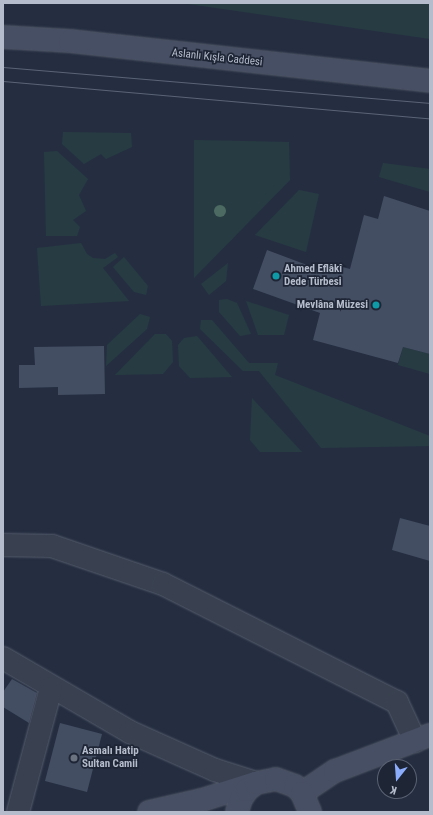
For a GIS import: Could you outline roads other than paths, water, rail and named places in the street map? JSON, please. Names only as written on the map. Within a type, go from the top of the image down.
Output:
[{"type":"main road","name":"Aslanlı Kışla Caddesi","points":[[3,37],[78,42],[430,81]]},
{"type":"main road","points":[[149,812],[202,800],[265,780],[281,780],[295,786],[306,802],[335,771],[422,738]]},
{"type":"main road","points":[[237,812],[241,798],[256,783]]},
{"type":"street","points":[[3,545],[52,546],[163,584],[397,702],[422,738]]},
{"type":"street","points":[[3,658],[51,688],[172,752],[215,770],[256,783]]},
{"type":"street","points":[[18,812],[51,688]]},
{"type":"tram line","points":[[3,67],[430,103]]},
{"type":"tram line","points":[[3,81],[430,118]]},
{"type":"place","name":"Ahmed Eflâkî Dede Türbesi","points":[[276,276]]},
{"type":"place","name":"Mevlâna Müzesi","points":[[376,305]]},
{"type":"place","name":"Asmalı Hatip Sultan Camii","points":[[74,758]]}]
